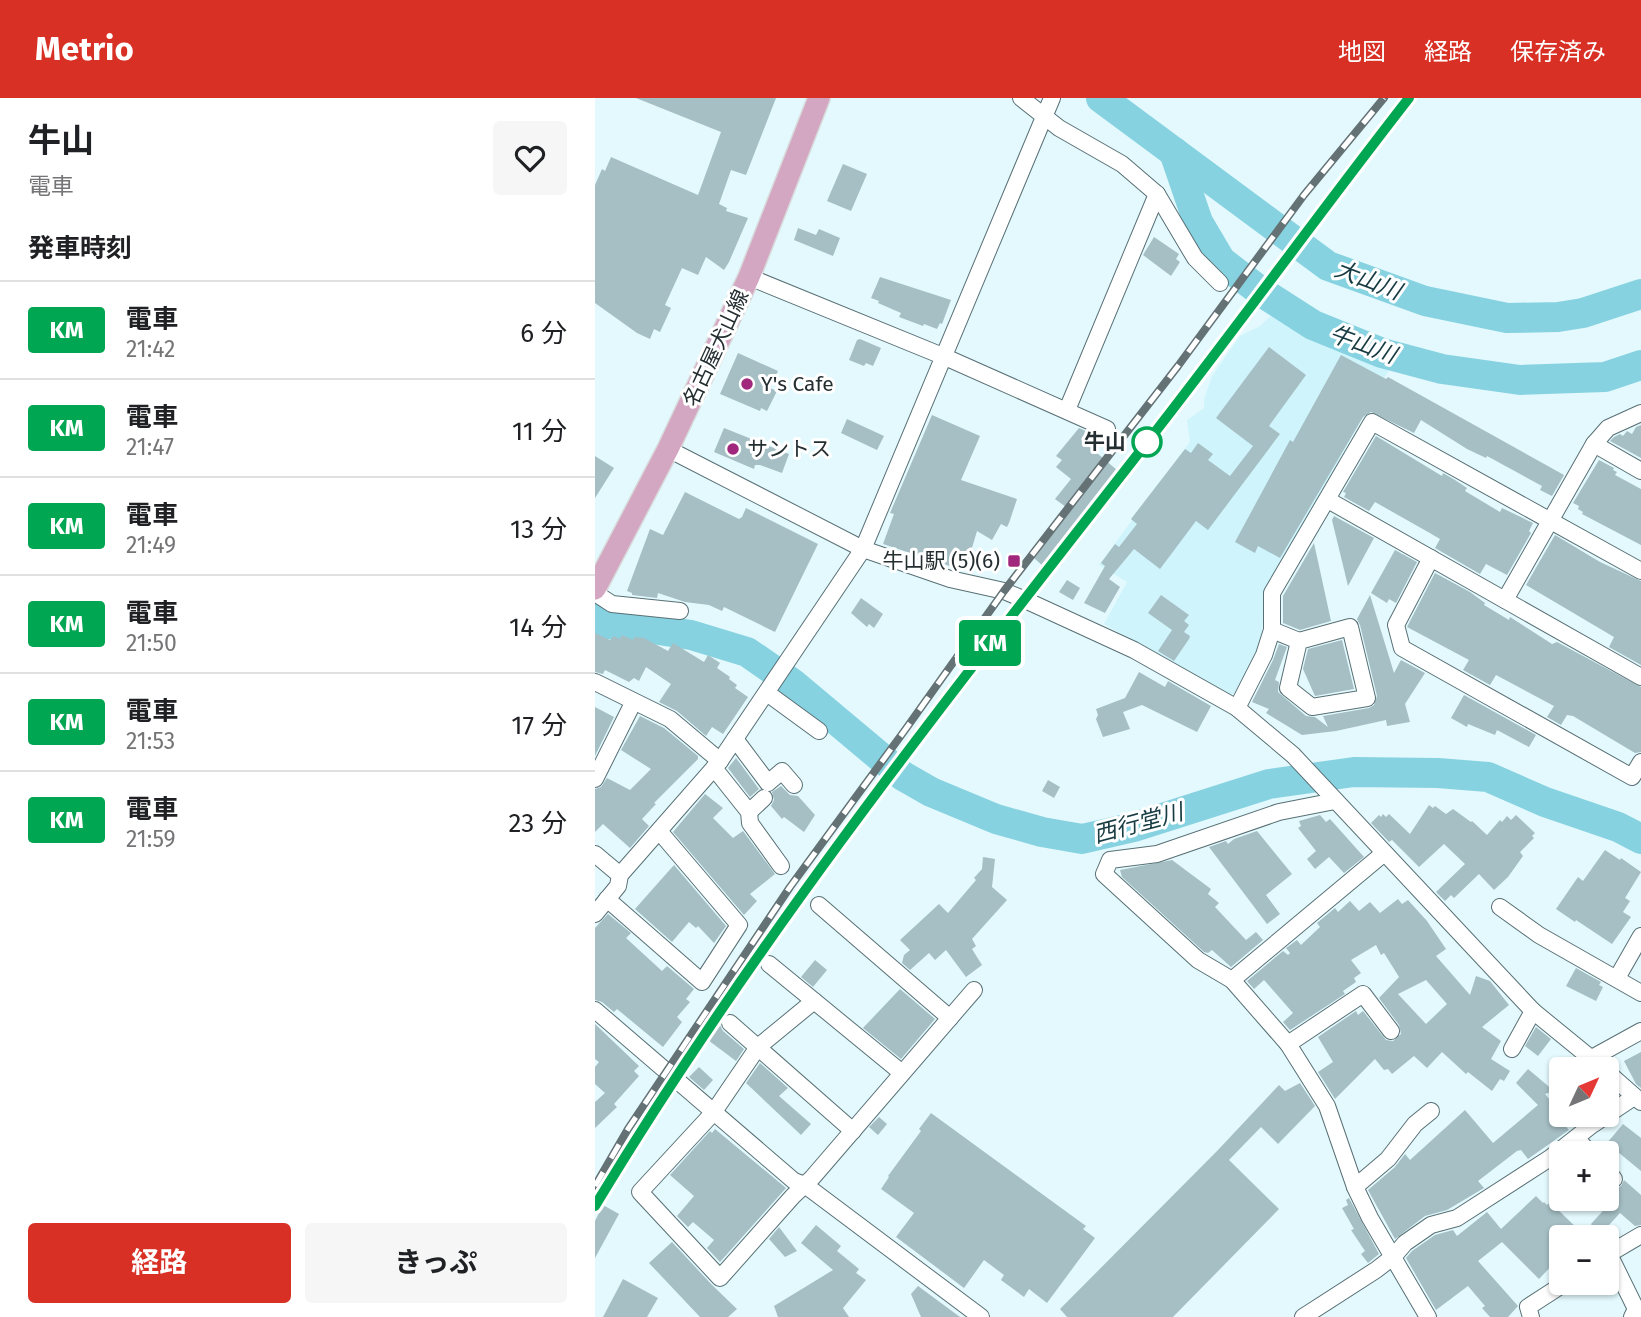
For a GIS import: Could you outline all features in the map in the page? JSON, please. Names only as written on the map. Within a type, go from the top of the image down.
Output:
[{"type":"main road","name":"名古屋犬山線","points":[[595,591],[669,449],[749,277],[819,98]]},
{"type":"street","points":[[1021,98],[1048,107],[1059,128],[1122,164],[1157,194],[1195,258],[1220,283]]},
{"type":"street","points":[[595,914],[618,886],[620,875],[717,765],[863,549],[1048,107]]},
{"type":"street","points":[[1067,410],[1157,194]]},
{"type":"street","points":[[749,277],[945,357],[1107,429]]},
{"type":"street","points":[[1505,600],[1594,444],[1608,428],[1641,413]]},
{"type":"street","points":[[1237,708],[1264,655],[1272,630],[1272,593],[1372,422],[1641,571]]},
{"type":"street","points":[[1594,444],[1641,471]]},
{"type":"street","points":[[669,449],[863,549],[950,579],[1004,591],[1023,599],[1134,650],[1237,708],[1293,755],[1533,1011],[1590,1057]]},
{"type":"street","points":[[1328,500],[1641,677]]},
{"type":"street","points":[[1431,558],[1396,625],[1402,648],[1632,777],[1641,762]]},
{"type":"street","points":[[595,591],[612,604],[680,611]]},
{"type":"street","points":[[1272,630],[1299,640],[1350,627],[1367,698],[1312,707],[1288,688],[1299,640]]},
{"type":"street","points":[[595,682],[670,719],[717,765],[749,812],[750,822],[781,866]]},
{"type":"street","points":[[769,689],[819,732]]},
{"type":"street","points":[[595,779],[633,703]]},
{"type":"street","points":[[735,739],[768,783],[782,771],[793,785]]},
{"type":"street","points":[[749,812],[764,798]]},
{"type":"street","points":[[1332,798],[1279,812],[1157,853],[1110,860],[1104,874],[1198,960],[1232,980],[1288,1044],[1327,1106],[1355,1187],[1370,1219],[1428,1317]]},
{"type":"street","points":[[607,899],[702,982],[739,925],[659,831]]},
{"type":"street","points":[[595,854],[620,875]]},
{"type":"street","points":[[1232,980],[1383,854]]},
{"type":"street","points":[[819,905],[950,1018]]},
{"type":"street","points":[[1500,907],[1539,935],[1641,993]]},
{"type":"street","points":[[1617,978],[1641,936]]},
{"type":"street","points":[[769,964],[902,1073]]},
{"type":"street","points":[[814,1000],[758,1047],[713,1113],[641,1192],[720,1278],[853,1131],[974,990]]},
{"type":"street","points":[[1288,1044],[1363,994],[1391,1031]]},
{"type":"street","points":[[595,1010],[794,1181],[805,1185],[981,1317]]},
{"type":"street","points":[[1512,1049],[1533,1011]]},
{"type":"street","points":[[730,1023],[853,1131]]},
{"type":"street","points":[[1611,1057],[1641,1031]]},
{"type":"street","points":[[1303,1317],[1394,1256],[1405,1243],[1431,1225],[1458,1218],[1639,1099],[1619,1082]]},
{"type":"street","points":[[1355,1187],[1388,1159],[1415,1124],[1431,1111]]},
{"type":"street","points":[[1576,1138],[1579,1141]]},
{"type":"street","points":[[1619,1248],[1641,1235]]},
{"type":"street","points":[[1619,1276],[1636,1308],[1632,1317]]},
{"type":"street","points":[[1531,1317],[1528,1307],[1549,1293]]},
{"type":"shaded area","points":[[1277,310],[1308,331],[1391,366],[1264,596],[1261,650],[1238,692],[1229,695],[1104,624],[1127,582],[1099,565],[1190,442],[1187,420],[1204,408],[1204,399],[1212,376],[1240,336],[1260,326]]},
{"type":"building","points":[[636,98],[776,98],[746,175],[731,170],[719,204],[727,208],[726,211],[748,218],[729,262],[724,270],[706,257],[698,275],[682,268],[665,305],[671,308],[660,332],[654,329],[650,339],[595,303],[595,185],[611,157],[698,195],[721,132]]},
{"type":"building","points":[[843,164],[867,174],[851,211],[827,201]]},
{"type":"building","points":[[798,228],[816,235],[819,229],[840,238],[833,256],[794,240]]},
{"type":"building","points":[[1154,237],[1179,254],[1176,259],[1180,262],[1171,276],[1143,255]]},
{"type":"building","points":[[880,277],[951,300],[942,324],[940,323],[937,329],[924,324],[923,326],[899,317],[901,313],[871,298]]},
{"type":"building","points":[[857,340],[881,348],[873,366],[866,363],[864,366],[849,360]]},
{"type":"building","points":[[1269,347],[1306,375],[1269,426],[1280,434],[1208,530],[1196,521],[1160,569],[1134,549],[1109,579],[1120,587],[1105,613],[1084,603],[1105,566],[1101,563],[1115,544],[1119,547],[1137,524],[1131,519],[1185,449],[1191,453],[1198,443],[1213,454],[1208,460],[1230,476],[1253,446],[1216,418]]},
{"type":"building","points":[[738,353],[778,371],[770,388],[777,391],[767,411],[761,408],[760,411],[720,394]]},
{"type":"building","points":[[1341,355],[1386,379],[1388,377],[1564,475],[1552,496],[1540,490],[1542,486],[1487,456],[1486,458],[1467,449],[1421,420],[1414,433],[1371,412],[1363,417],[1280,558],[1258,546],[1255,553],[1235,542],[1290,440],[1293,442]]},
{"type":"building","points":[[932,415],[980,436],[961,480],[1017,499],[1007,527],[1001,524],[992,540],[977,531],[965,571],[883,544],[894,514],[890,513]]},
{"type":"building","points":[[847,419],[884,436],[877,450],[841,433]]},
{"type":"building","points":[[1641,425],[1641,458],[1610,441],[1620,434],[1623,436],[1627,431],[1632,434],[1636,427]]},
{"type":"building","points":[[724,428],[789,454],[782,473],[760,465],[755,465],[754,469],[714,452]]},
{"type":"building","points":[[1079,428],[1095,435],[1090,447],[1118,471],[1044,567],[1034,558],[1070,510],[1055,499],[1071,479],[1056,467],[1062,460],[1056,456]]},
{"type":"building","points":[[1376,436],[1442,476],[1443,473],[1455,480],[1467,488],[1465,491],[1500,512],[1502,508],[1533,523],[1529,531],[1531,533],[1507,575],[1486,564],[1480,574],[1435,548],[1440,539],[1428,532],[1375,502],[1369,511],[1344,497],[1346,493],[1343,492]]},
{"type":"building","points":[[595,456],[614,468],[595,498]]},
{"type":"building","points":[[1599,460],[1614,468],[1617,472],[1615,475],[1641,489],[1641,545],[1582,514],[1579,506],[1573,503]]},
{"type":"building","points":[[685,492],[739,519],[746,508],[818,544],[775,632],[724,607],[722,611],[709,605],[685,602],[658,593],[657,598],[632,595],[627,591],[650,529],[663,535]]},
{"type":"building","points":[[1334,516],[1374,538],[1348,586],[1332,520]]},
{"type":"building","points":[[1555,535],[1600,562],[1641,581],[1641,665],[1609,647],[1614,637],[1526,585]]},
{"type":"building","points":[[1314,543],[1331,621],[1300,630],[1283,623],[1283,596]]},
{"type":"building","points":[[1395,550],[1417,562],[1396,603],[1389,599],[1387,603],[1371,593]]},
{"type":"building","points":[[1435,573],[1552,644],[1557,642],[1641,687],[1641,752],[1635,753],[1573,716],[1567,715],[1561,725],[1547,717],[1554,706],[1496,675],[1490,685],[1463,670],[1469,660],[1407,627]]},
{"type":"building","points":[[1067,580],[1080,588],[1073,600],[1059,592]]},
{"type":"building","points":[[1161,595],[1189,615],[1184,621],[1189,625],[1184,632],[1190,636],[1174,661],[1158,651],[1172,630],[1148,613]]},
{"type":"building","points":[[1370,595],[1394,673],[1401,660],[1425,673],[1405,704],[1410,722],[1387,726],[1386,720],[1302,735],[1266,713],[1269,709],[1252,702],[1279,644],[1287,647],[1275,680],[1279,682],[1278,692],[1306,716],[1315,717],[1328,727],[1323,716],[1374,705],[1377,696],[1357,619]]},
{"type":"building","points":[[861,598],[883,614],[874,628],[869,624],[867,627],[851,613]]},
{"type":"building","points":[[595,633],[610,640],[614,636],[620,639],[622,635],[633,640],[634,637],[644,638],[668,651],[673,643],[704,662],[708,655],[720,663],[717,668],[730,677],[737,685],[735,688],[748,697],[723,734],[712,727],[706,736],[677,711],[659,702],[671,684],[646,667],[639,681],[634,678],[629,682],[605,670],[603,674],[595,672]]},
{"type":"building","points":[[1342,640],[1354,689],[1315,696],[1303,669],[1308,649]]},
{"type":"building","points":[[1139,672],[1165,687],[1168,681],[1211,706],[1197,732],[1142,705],[1123,712],[1130,729],[1103,737],[1096,719],[1096,709],[1125,698]]},
{"type":"building","points":[[1464,695],[1536,735],[1529,747],[1497,730],[1495,735],[1468,724],[1467,727],[1451,718]]},
{"type":"building","points":[[595,707],[614,717],[595,756]]},
{"type":"building","points":[[640,716],[664,728],[698,756],[698,759],[654,803],[656,804],[642,819],[649,826],[630,848],[603,824],[595,832],[595,789],[601,787],[607,778],[630,790],[651,769],[621,750]]},
{"type":"building","points":[[736,758],[759,789],[750,797],[728,768]]},
{"type":"building","points":[[1048,780],[1060,787],[1054,798],[1042,791]]},
{"type":"building","points":[[781,786],[790,795],[798,796],[815,815],[804,832],[784,817],[782,819],[771,806],[774,800],[772,792]]},
{"type":"building","points":[[705,794],[723,808],[713,818],[733,838],[743,831],[775,874],[750,894],[757,901],[744,915],[673,832]]},
{"type":"building","points":[[1429,805],[1446,814],[1453,809],[1487,835],[1500,820],[1502,822],[1507,816],[1511,820],[1516,815],[1535,833],[1532,836],[1534,838],[1520,852],[1523,856],[1508,877],[1494,890],[1479,874],[1454,898],[1451,895],[1445,901],[1436,892],[1465,864],[1444,844],[1419,867],[1371,823],[1379,815],[1386,817],[1389,814],[1410,834]]},
{"type":"building","points":[[1320,815],[1326,822],[1330,819],[1364,857],[1344,873],[1329,857],[1315,869],[1307,859],[1316,851],[1298,828],[1301,826],[1299,821]]},
{"type":"building","points":[[1257,831],[1292,874],[1266,895],[1280,914],[1267,924],[1209,847],[1226,841],[1228,844],[1234,839]]},
{"type":"building","points":[[1605,850],[1641,872],[1625,898],[1630,901],[1623,912],[1631,917],[1612,944],[1556,909],[1578,877],[1583,881]]},
{"type":"building","points":[[983,857],[995,859],[992,887],[1007,900],[972,939],[976,946],[972,949],[982,965],[966,977],[946,950],[935,960],[929,953],[910,970],[902,963],[904,955],[910,950],[900,940],[939,904],[948,913],[976,880],[974,878],[982,869]]},
{"type":"building","points":[[1172,860],[1211,889],[1208,894],[1219,903],[1215,907],[1246,940],[1256,932],[1263,940],[1231,967],[1212,950],[1204,952],[1122,877],[1120,870]]},
{"type":"building","points":[[674,865],[726,926],[714,943],[698,926],[696,928],[689,922],[672,942],[635,909]]},
{"type":"building","points":[[1398,899],[1402,904],[1408,900],[1427,921],[1446,949],[1436,956],[1470,995],[1476,976],[1490,981],[1509,1005],[1482,1027],[1501,1041],[1491,1059],[1510,1071],[1504,1081],[1500,1079],[1492,1091],[1468,1072],[1466,1074],[1442,1052],[1427,1068],[1414,1056],[1392,1074],[1388,1069],[1384,1070],[1375,1059],[1335,1099],[1318,1072],[1333,1062],[1318,1037],[1356,1011],[1358,1015],[1363,1011],[1386,1040],[1393,1041],[1401,1034],[1399,1025],[1379,998],[1399,977],[1376,945],[1351,960],[1361,973],[1354,978],[1356,982],[1343,991],[1345,994],[1290,1030],[1283,1022],[1293,1013],[1264,980],[1254,989],[1247,981],[1283,951],[1288,955],[1290,953],[1286,948],[1297,940],[1301,945],[1320,927],[1317,923],[1335,908],[1338,912],[1350,901],[1359,911],[1370,902],[1380,913]],"holes":[[[1426,980],[1447,1004],[1426,1024],[1398,994]]]},
{"type":"building","points":[[608,914],[631,933],[626,938],[662,971],[667,966],[694,989],[686,999],[690,1002],[677,1017],[682,1022],[663,1047],[617,1009],[614,1012],[595,1000],[595,928]]},
{"type":"building","points":[[815,960],[827,970],[813,987],[801,977]]},
{"type":"building","points":[[1576,968],[1601,982],[1599,985],[1603,987],[1596,1001],[1566,986]]},
{"type":"building","points":[[900,989],[935,1019],[901,1059],[863,1028]]},
{"type":"building","points":[[595,1024],[639,1066],[634,1071],[639,1076],[614,1104],[617,1107],[595,1128],[595,1102],[605,1093],[595,1084],[595,1067],[599,1062],[595,1059]]},
{"type":"building","points":[[720,1025],[723,1031],[744,1049],[736,1061],[708,1040]]},
{"type":"building","points":[[1536,1027],[1551,1039],[1538,1056],[1525,1046]]},
{"type":"building","points":[[1641,1052],[1641,1088],[1624,1061]]},
{"type":"building","points":[[760,1063],[788,1088],[779,1096],[811,1124],[801,1135],[746,1083]]},
{"type":"building","points":[[699,1067],[713,1080],[704,1090],[689,1077]]},
{"type":"building","points":[[1528,1069],[1549,1087],[1549,1093],[1545,1094],[1549,1099],[1549,1127],[1567,1127],[1569,1130],[1553,1141],[1549,1141],[1549,1144],[1528,1159],[1521,1150],[1517,1151],[1478,1181],[1484,1188],[1447,1210],[1425,1216],[1395,1239],[1368,1190],[1395,1167],[1405,1154],[1410,1160],[1465,1110],[1493,1143],[1538,1105],[1516,1083]]},
{"type":"building","points":[[1300,1083],[1315,1106],[1278,1144],[1261,1127],[1229,1160],[1279,1209],[1173,1317],[1067,1317],[1060,1309],[1279,1085],[1285,1091]]},
{"type":"building","points":[[931,1113],[1086,1226],[1083,1229],[1095,1238],[1047,1303],[1029,1289],[1024,1297],[1001,1280],[1004,1275],[984,1260],[964,1288],[896,1237],[914,1213],[881,1189]]},
{"type":"building","points":[[879,1117],[887,1124],[878,1135],[869,1127]]},
{"type":"building","points":[[1623,1124],[1641,1138],[1641,1171],[1619,1153],[1619,1141],[1609,1141]]},
{"type":"building","points":[[715,1129],[786,1188],[720,1262],[707,1248],[714,1240],[693,1222],[688,1227],[677,1216],[694,1196],[670,1175],[710,1131],[712,1133]]},
{"type":"building","points":[[1624,1180],[1641,1195],[1641,1225],[1635,1226],[1620,1213],[1609,1225],[1592,1225],[1603,1211],[1619,1211]]},
{"type":"building","points":[[1536,1196],[1543,1203],[1549,1203],[1549,1211],[1559,1211],[1574,1225],[1549,1225],[1549,1269],[1539,1279],[1502,1242],[1478,1261],[1518,1306],[1508,1317],[1490,1317],[1482,1308],[1485,1306],[1468,1286],[1436,1310],[1406,1258],[1435,1235],[1453,1230],[1457,1236],[1487,1212],[1501,1229]]},
{"type":"building","points":[[1349,1198],[1379,1254],[1368,1263],[1361,1254],[1365,1251],[1351,1230],[1354,1229],[1342,1208],[1348,1205],[1346,1200]]},
{"type":"building","points":[[603,1205],[619,1214],[595,1258],[595,1221]]},
{"type":"building","points":[[816,1225],[841,1246],[837,1251],[859,1269],[856,1273],[866,1280],[843,1308],[849,1317],[778,1317],[774,1306],[833,1270],[801,1243]]},
{"type":"building","points":[[779,1227],[797,1251],[785,1257],[769,1239]]},
{"type":"building","points":[[672,1242],[737,1309],[728,1317],[700,1317],[649,1263]]},
{"type":"building","points":[[623,1279],[658,1298],[647,1317],[603,1317]]},
{"type":"building","points":[[918,1286],[960,1317],[921,1317],[911,1294]]},
{"type":"waterway","name":"大山川","points":[[1101,98],[1328,266],[1425,301],[1507,318],[1558,317],[1583,313],[1641,294]]},
{"type":"waterway","name":"牛山川","points":[[1174,152],[1198,222],[1221,261],[1260,291],[1313,325],[1382,353],[1442,369],[1520,380],[1605,377],[1641,365]]},
{"type":"waterway","name":"西行堂川","points":[[595,617],[608,624],[691,635],[747,652],[792,683],[903,776],[931,792],[996,819],[1042,832],[1082,839],[1134,827],[1269,784],[1354,772],[1438,773],[1488,777],[1545,802],[1618,827],[1641,839]]},
{"type":"railway","points":[[595,1186],[628,1129],[790,887],[1004,591],[1178,366],[1304,195],[1384,98]]},
{"type":"railway","points":[[595,1206],[657,1106],[789,912],[929,723],[1179,402],[1409,98]]},
{"type":"train","name":"KM","points":[[595,1206],[638,1135],[800,897],[1023,599],[1222,345],[1409,98]]},
{"type":"place","name":"Y's Cafe","points":[[747,384]]},
{"type":"place","name":"牛山","points":[[1147,442]]},
{"type":"place","name":"サントス","points":[[733,449]]},
{"type":"place","name":"牛山駅 (5)(6)","points":[[1014,561]]}]
